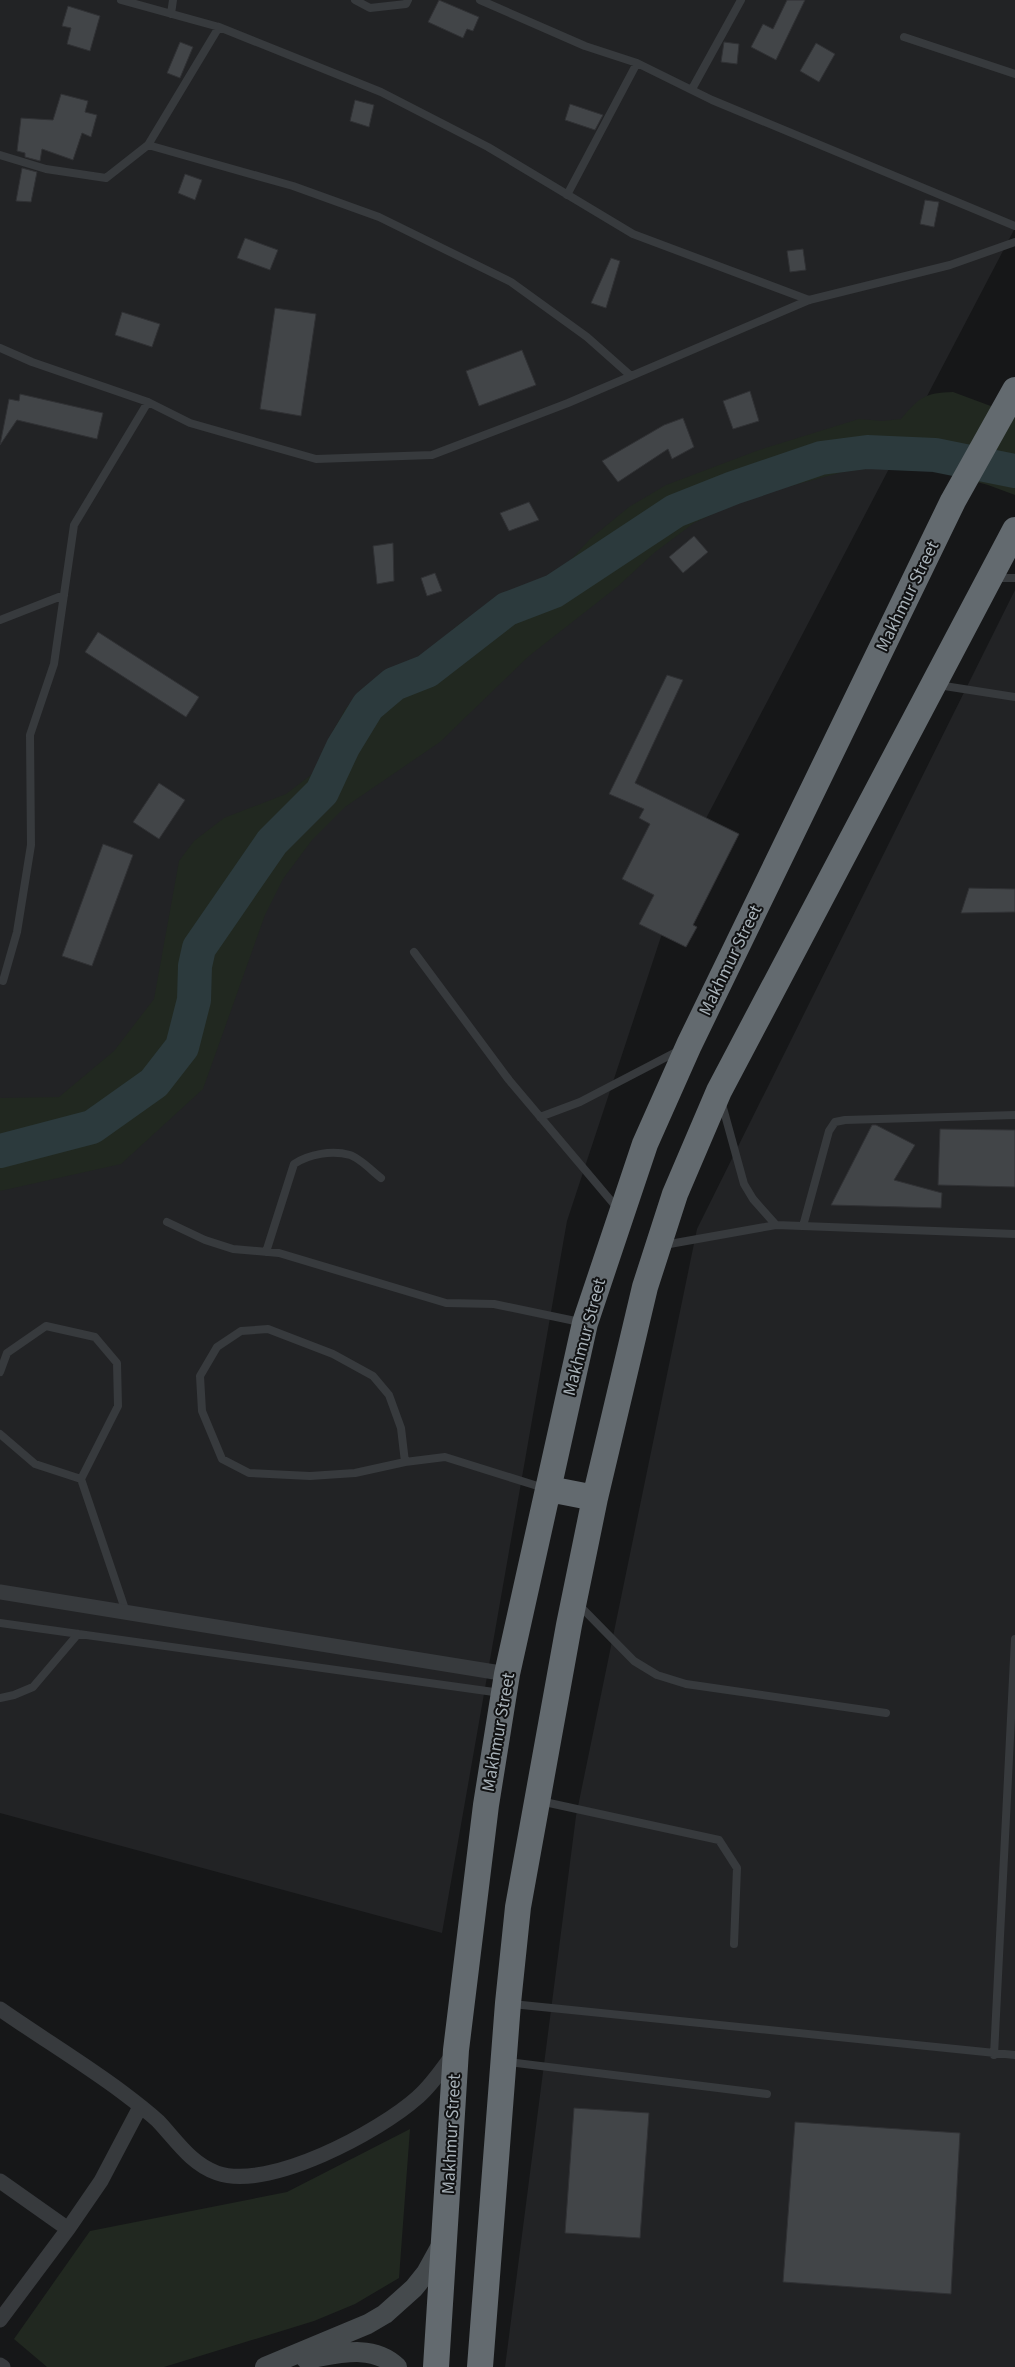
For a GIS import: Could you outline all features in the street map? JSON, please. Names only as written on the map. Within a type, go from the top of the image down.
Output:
[{"type":"highway","name":"Makhmur Street","points":[[436,2367],[456,2050],[476,1875],[506,1684],[585,1323],[645,1144],[689,1046],[953,502],[1013,393]]},
{"type":"highway","points":[[480,2367],[508,2003],[518,1907],[574,1600],[595,1498],[645,1286],[657,1246],[696,1142],[719,1091],[933,685],[1002,578],[1015,530]]},
{"type":"highway","points":[[548,1489],[595,1498]]},
{"type":"main road","points":[[270,2365],[368,2324],[385,2314],[414,2288],[426,2273],[444,2240]]},
{"type":"main road","points":[[270,2365],[352,2351],[373,2353],[397,2367]]},
{"type":"street","points":[[0,1592],[126,1612],[506,1684]]},
{"type":"street","points":[[0,2009],[123,2093],[156,2120],[182,2149],[200,2164],[218,2173],[247,2177],[294,2167],[340,2147],[389,2118],[417,2098],[439,2074],[456,2050]]},
{"type":"street","points":[[0,2320],[68,2229],[101,2181],[140,2107]]},
{"type":"street","points":[[0,2181],[68,2229]]},
{"type":"lane","points":[[121,0],[219,27],[381,92],[488,147],[633,234],[809,300]]},
{"type":"lane","points":[[172,14],[173,0]]},
{"type":"lane","points":[[356,0],[370,8],[406,4],[408,0]]},
{"type":"lane","points":[[480,0],[585,46],[637,63],[712,100],[1015,226]]},
{"type":"lane","points":[[692,89],[741,0]]},
{"type":"lane","points":[[0,155],[46,169],[106,178],[148,145],[219,27]]},
{"type":"lane","points":[[904,37],[1015,74]]},
{"type":"lane","points":[[567,195],[637,63]]},
{"type":"lane","points":[[148,145],[293,186],[379,217],[511,282],[587,337],[631,376]]},
{"type":"lane","points":[[0,348],[32,362],[148,402],[190,423],[316,459],[432,455],[568,403],[809,300],[950,265],[1015,242]]},
{"type":"lane","points":[[3,981],[17,932],[31,845],[30,735],[54,664],[74,525],[148,402]]},
{"type":"lane","points":[[0,620],[64,595]]},
{"type":"lane","points":[[933,685],[1015,697]]},
{"type":"lane","points":[[414,952],[488,1053],[621,1212]]},
{"type":"lane","points":[[540,1117],[580,1102],[689,1046]]},
{"type":"lane","points":[[719,1091],[744,1184],[753,1199],[776,1225]]},
{"type":"lane","points":[[803,1226],[829,1131],[835,1122],[845,1120],[1015,1115]]},
{"type":"lane","points":[[266,1252],[294,1164],[305,1156],[323,1154],[351,1155],[381,1178]]},
{"type":"lane","points":[[167,1222],[205,1240],[233,1249],[279,1253],[446,1303],[494,1304],[585,1323]]},
{"type":"lane","points":[[657,1246],[776,1225],[1015,1234]]},
{"type":"lane","points":[[0,1372],[7,1353],[46,1326],[95,1337],[117,1363],[118,1406],[81,1479],[126,1612]]},
{"type":"lane","points":[[405,1462],[401,1428],[389,1396],[373,1376],[333,1354],[268,1329],[241,1331],[217,1347],[200,1376],[202,1411],[222,1459],[249,1473],[319,1476],[355,1473],[405,1462],[445,1457],[548,1489]]},
{"type":"lane","points":[[0,1434],[35,1464],[81,1479]]},
{"type":"lane","points":[[574,1600],[634,1662],[657,1675],[686,1684],[886,1714]]},
{"type":"lane","points":[[0,1623],[78,1634],[506,1684]]},
{"type":"lane","points":[[0,1698],[14,1695],[33,1687],[78,1634]]},
{"type":"lane","points":[[994,2055],[1015,1639]]},
{"type":"lane","points":[[538,1801],[719,1840],[737,1868],[734,1944]]},
{"type":"lane","points":[[508,2003],[994,2055],[1015,2055]]},
{"type":"lane","points":[[504,2061],[767,2094]]},
{"type":"shaded area","points":[[0,0],[1015,0],[1015,228],[690,849],[567,1221],[442,1933],[0,1813]]},
{"type":"shaded area","points":[[953,392],[1015,415],[1015,495],[988,485],[922,467],[888,466],[843,472],[787,487],[728,507],[694,523],[654,553],[617,587],[529,656],[440,742],[345,807],[312,840],[283,879],[265,915],[203,1089],[121,1164],[0,1191],[0,1098],[59,1097],[114,1051],[154,999],[179,861],[194,841],[224,818],[286,794],[311,775],[324,758],[333,731],[346,708],[371,683],[401,669],[429,650],[463,621],[539,583],[567,564],[590,539],[629,507],[666,485],[759,450],[859,419],[882,421],[901,419],[923,398],[929,395]]},
{"type":"shaded area","points":[[1015,590],[1015,2367],[505,2367],[576,1816],[697,1229]]},
{"type":"shaded area","points":[[410,2129],[399,2278],[355,2304],[314,2321],[164,2367],[47,2367],[14,2339],[90,2231],[287,2192]]},
{"type":"building","points":[[439,0],[479,17],[473,31],[467,29],[463,38],[428,22]]},
{"type":"building","points":[[787,0],[805,0],[776,60],[751,47],[763,24],[773,29]]},
{"type":"building","points":[[68,6],[100,16],[90,51],[67,44],[71,28],[62,26]]},
{"type":"building","points":[[180,42],[193,47],[180,78],[167,73]]},
{"type":"building","points":[[724,42],[739,44],[737,64],[721,62]]},
{"type":"building","points":[[816,43],[835,54],[819,82],[800,71]]},
{"type":"building","points":[[61,94],[88,101],[85,112],[97,115],[91,137],[82,133],[73,160],[42,149],[40,161],[25,157],[25,153],[17,151],[21,118],[53,120]]},
{"type":"building","points":[[355,100],[374,105],[369,127],[350,121]]},
{"type":"building","points":[[570,104],[603,115],[595,130],[565,120]]},
{"type":"building","points":[[22,168],[37,172],[31,202],[16,201]]},
{"type":"building","points":[[185,174],[202,180],[195,200],[178,193]]},
{"type":"building","points":[[925,200],[939,202],[934,227],[920,224]]},
{"type":"building","points":[[245,238],[278,250],[270,270],[237,258]]},
{"type":"building","points":[[803,249],[806,270],[790,272],[787,251]]},
{"type":"building","points":[[611,258],[620,261],[606,308],[591,303]]},
{"type":"building","points":[[275,308],[316,314],[301,416],[260,409]]},
{"type":"building","points":[[122,312],[160,324],[152,347],[115,335]]},
{"type":"building","points":[[522,350],[536,385],[479,406],[466,371]]},
{"type":"building","points":[[750,391],[759,421],[733,429],[723,401]]},
{"type":"building","points":[[20,394],[103,413],[97,439],[17,420],[0,445],[9,399],[19,401]]},
{"type":"building","points":[[683,418],[694,447],[672,459],[668,449],[618,482],[602,461],[664,425]]},
{"type":"building","points":[[529,502],[539,520],[509,531],[500,513]]},
{"type":"building","points":[[694,536],[708,552],[683,573],[669,557]]},
{"type":"building","points":[[393,543],[394,581],[377,584],[373,546]]},
{"type":"building","points":[[435,573],[442,591],[427,596],[421,578]]},
{"type":"building","points":[[98,632],[199,697],[186,717],[85,652]]},
{"type":"building","points":[[667,675],[683,680],[635,783],[739,834],[693,925],[697,927],[686,947],[639,924],[654,895],[622,879],[650,824],[639,818],[644,809],[609,794]]},
{"type":"building","points":[[159,783],[185,800],[159,839],[133,822]]},
{"type":"building","points":[[103,844],[133,855],[92,966],[62,956]]},
{"type":"building","points":[[969,888],[1015,889],[1015,912],[961,913]]},
{"type":"building","points":[[872,1125],[876,1125],[915,1145],[894,1180],[942,1193],[941,1208],[831,1205]]},
{"type":"building","points":[[940,1129],[1015,1130],[1015,1187],[938,1185]]},
{"type":"building","points":[[574,2108],[649,2113],[640,2238],[565,2233]]},
{"type":"building","points":[[795,2122],[960,2133],[951,2294],[783,2282]]},
{"type":"waterway","points":[[0,1151],[92,1127],[154,1083],[182,1047],[194,1000],[195,966],[199,948],[272,842],[322,792],[343,747],[368,706],[394,684],[427,671],[507,609],[554,591],[675,511],[733,488],[821,458],[867,452],[935,455],[1015,471]]}]
